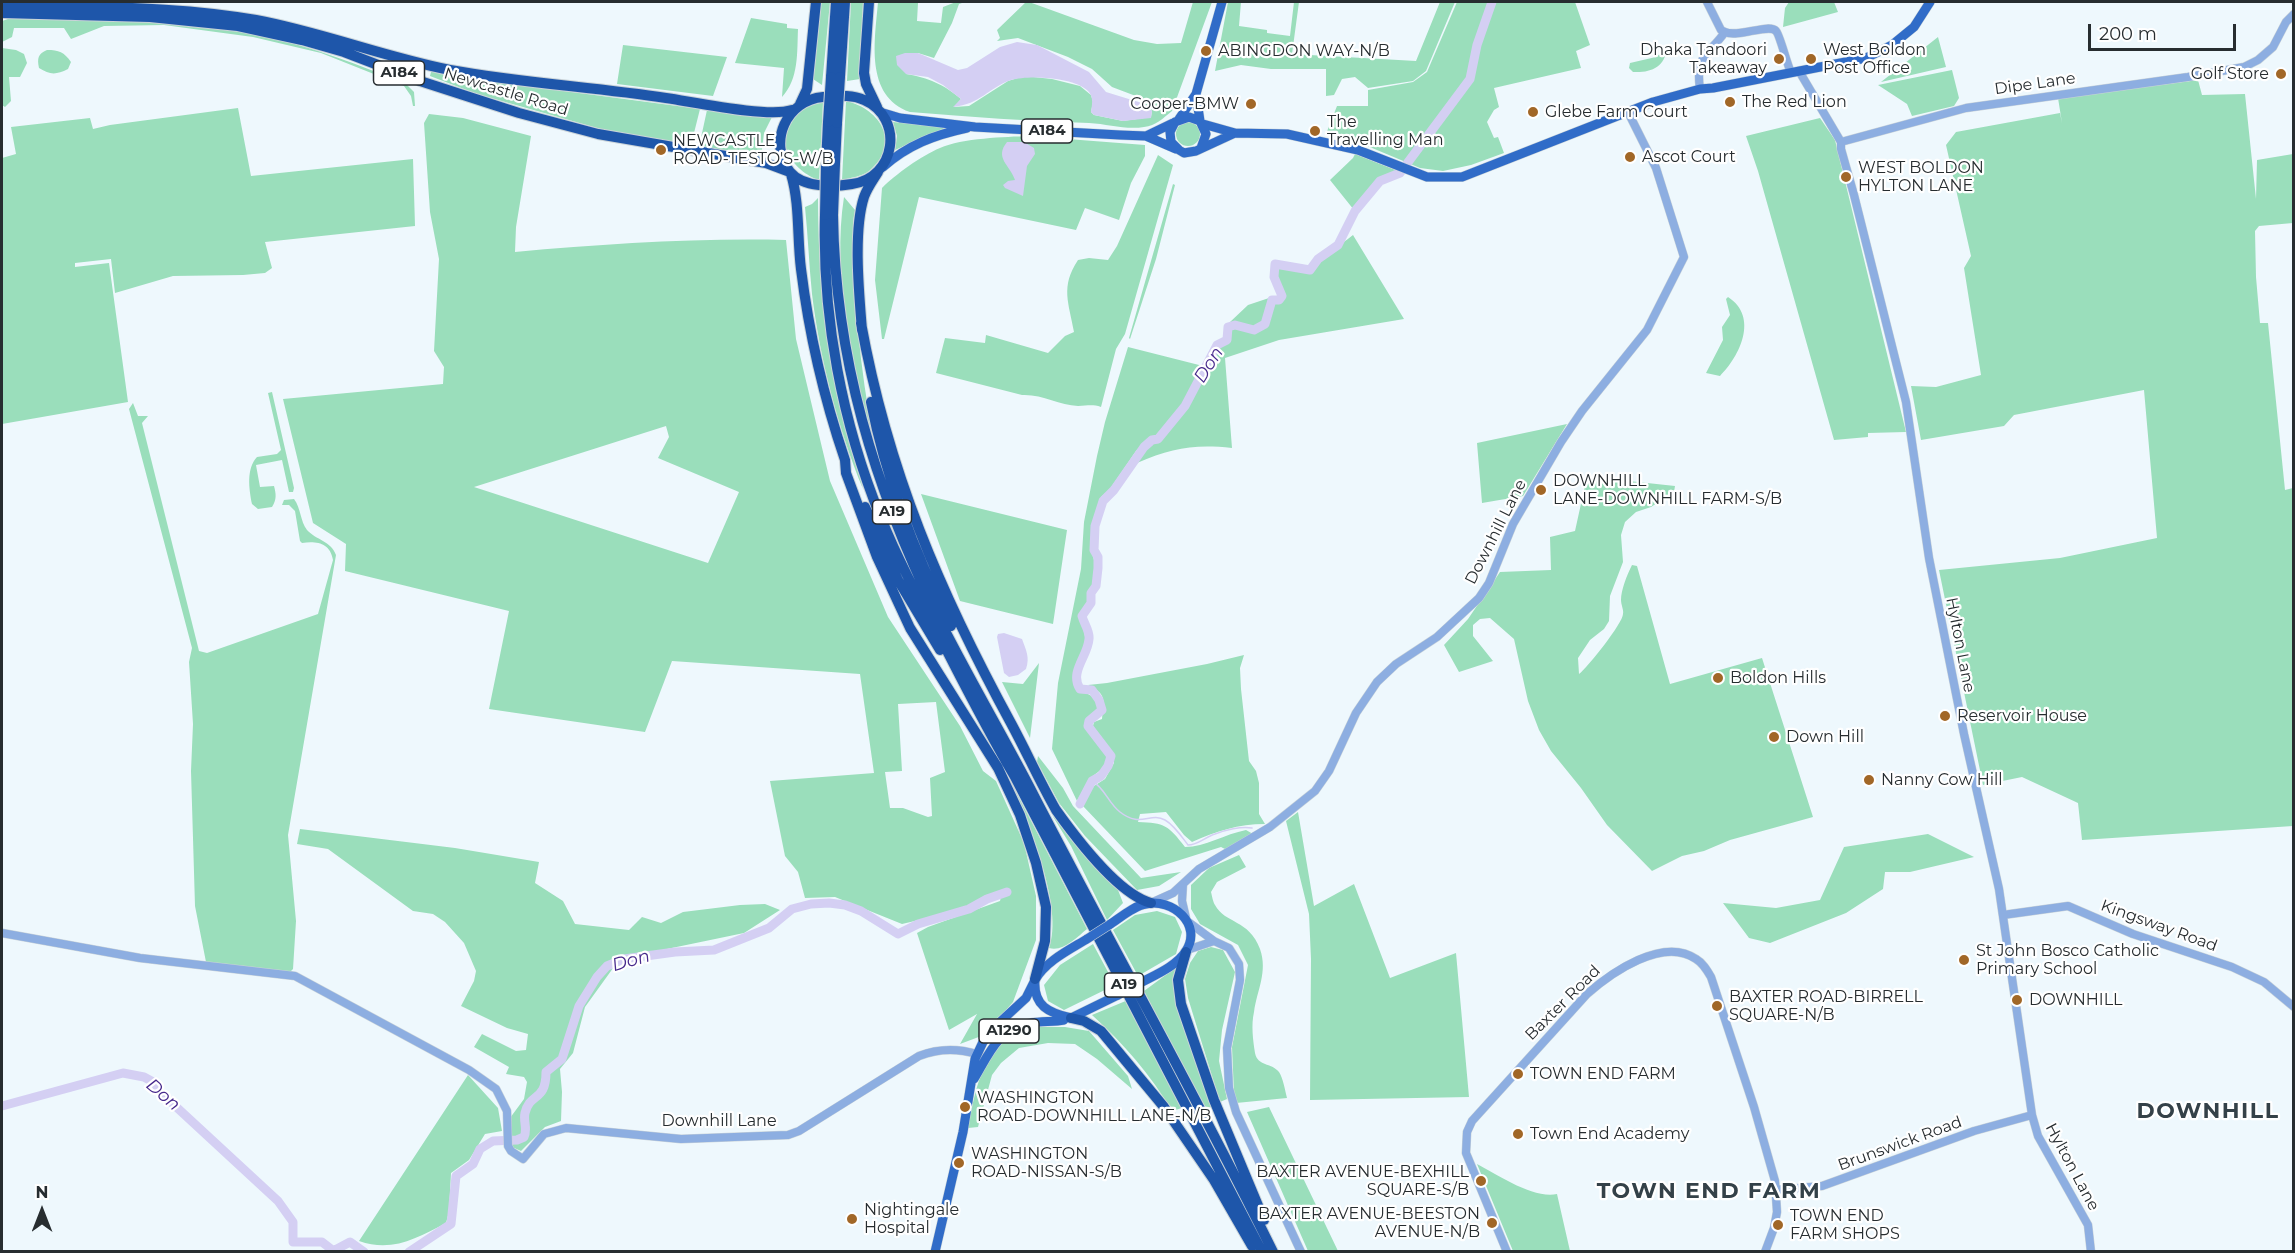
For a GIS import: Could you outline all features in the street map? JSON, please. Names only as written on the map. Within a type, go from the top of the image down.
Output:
[{"type":"highway","points":[[791,173],[781,151],[781,138],[785,122],[807,90],[816,2]]},
{"type":"highway","name":"A19","points":[[836,2],[836,77],[826,279],[832,339],[841,387],[860,461],[894,549],[982,720]]},
{"type":"highway","name":"A19","points":[[836,77],[845,2]]},
{"type":"highway","points":[[869,2],[864,73],[869,93],[888,127],[891,141],[888,155],[880,170]]},
{"type":"highway","name":"Newcastle Road","points":[[2,4],[171,10],[223,15],[292,28],[450,70],[510,80],[650,95],[771,112],[796,107]]},
{"type":"highway","name":"Newcastle Road","points":[[2,13],[150,17],[238,26],[344,52],[420,81],[507,109],[587,131],[693,152],[766,163],[791,173]]},
{"type":"highway","name":"A184","points":[[796,107],[819,97],[853,97],[868,102],[879,111]]},
{"type":"highway","name":"A184","points":[[791,173],[808,183],[837,185],[862,182],[880,170]]},
{"type":"highway","name":"A19","points":[[880,170],[866,192],[862,208],[859,250],[861,323],[868,386],[883,455],[925,569],[1020,761],[1028,784]]},
{"type":"highway","name":"A19","points":[[791,173],[796,196],[801,267],[822,386],[845,460],[852,471],[868,515],[898,580],[1015,777],[1262,1251]]},
{"type":"highway","name":"A19","points":[[829,215],[837,299],[845,351],[854,389],[890,506],[938,617],[1273,1251]]},
{"type":"highway","points":[[861,323],[872,381],[898,474],[929,557],[960,626],[1060,815],[1120,885],[1136,897],[1151,903]]},
{"type":"highway","points":[[883,455],[895,501],[938,617]]},
{"type":"highway","points":[[845,460],[846,473],[866,530],[895,599],[920,645],[998,768],[1020,815],[1036,863],[1046,907],[1045,941],[1035,979]]},
{"type":"highway","points":[[1186,951],[1178,986],[1184,1015],[1222,1119],[1279,1251]]},
{"type":"highway","points":[[1071,1018],[1088,1023],[1101,1032],[1164,1107],[1214,1180],[1255,1251]]},
{"type":"main road","points":[[1222,2],[1196,94],[1177,121],[1170,137],[1179,150],[1190,153],[1234,133]]},
{"type":"main road","points":[[1177,121],[1190,117],[1234,133],[1287,134],[1338,144],[1427,177],[1462,177],[1653,102],[1700,89],[1866,58],[1892,45],[1914,27],[1930,2]]},
{"type":"main road","points":[[1196,94],[1201,122],[1206,134],[1201,148]]},
{"type":"main road","name":"A184","points":[[879,111],[900,118],[975,127],[1146,136],[1179,150]]},
{"type":"main road","name":"A184","points":[[1146,136],[1177,121]]},
{"type":"main road","name":"A184","points":[[880,170],[904,151],[925,139],[975,127]]},
{"type":"main road","points":[[1151,903],[1171,905],[1186,920],[1190,934],[1186,951]]},
{"type":"main road","name":"A1290","points":[[940,1251],[947,1218],[946,1209],[972,1082],[972,1068],[983,1042],[1000,1022],[1026,998],[1035,979],[1046,966],[1139,906],[1151,903]]},
{"type":"main road","name":"A1290","points":[[972,1082],[993,1045],[1006,1033],[1025,1024],[1071,1018],[1169,967],[1186,951]]},
{"type":"main road","name":"A1290","points":[[1035,979],[1036,996],[1042,1007],[1052,1014],[1071,1018]]},
{"type":"main road","name":"A1290","points":[[935,1251],[943,1212],[946,1209]]},
{"type":"street","points":[[1707,2],[1721,30],[1725,32],[1733,34],[1769,28],[1775,30],[1795,71],[1841,142]]},
{"type":"street","name":"Dipe Lane","points":[[1841,142],[1966,108],[2244,67],[2258,60],[2273,47],[2286,22],[2294,14]]},
{"type":"street","points":[[1700,89],[1698,74],[1700,63],[1711,45],[1725,32]]},
{"type":"street","name":"Downhill Lane","points":[[1151,903],[1170,895],[1199,869],[1269,827],[1314,791],[1329,771],[1356,713],[1377,682],[1396,664],[1437,637],[1479,598],[1489,583],[1513,524],[1561,442],[1581,411],[1647,330],[1684,257],[1656,168],[1628,112]]},
{"type":"street","name":"Hylton Lane","points":[[1841,142],[1906,402],[1929,558],[2003,915],[2032,1115],[2038,1136],[2088,1225],[2091,1251]]},
{"type":"street","points":[[1183,885],[1186,920],[1233,952],[1240,970],[1239,989],[1227,1048],[1229,1088],[1236,1112],[1301,1251]]},
{"type":"street","name":"Kingsway Road","points":[[2003,915],[2068,906],[2133,934],[2232,967],[2264,982],[2294,1007]]},
{"type":"street","name":"Downhill Lane","points":[[2,933],[140,958],[295,976],[469,1070],[496,1089],[507,1111],[508,1146],[511,1151],[524,1159],[544,1134],[566,1128],[681,1139],[788,1135],[799,1131],[919,1056],[950,1049],[977,1054]]},
{"type":"street","points":[[1186,951],[1214,940]]},
{"type":"street","name":"Baxter Road","points":[[1506,1251],[1466,1153],[1467,1132],[1472,1121],[1602,980],[1628,964],[1662,952],[1674,951],[1698,959],[1711,977],[1760,1127],[1772,1168],[1777,1212],[1774,1228],[1765,1251]]},
{"type":"street","name":"Brunswick Road","points":[[1775,1190],[1822,1186],[1974,1131],[2032,1115]]},
{"type":"green space","points":[[819,2],[830,2],[822,85],[813,79]]},
{"type":"green space","points":[[851,2],[863,2],[860,79],[847,81]]},
{"type":"green space","points":[[878,2],[918,3],[917,21],[941,23],[943,7],[956,2],[965,2],[959,4],[934,58],[918,53],[905,53],[906,74],[922,77],[948,89],[961,99],[954,107],[969,106],[1008,81],[1024,76],[1052,79],[1080,86],[1091,95],[1093,102],[1091,112],[1094,115],[1123,121],[1151,117],[1152,111],[1145,104],[1149,104],[1149,101],[1112,87],[1092,69],[1068,57],[1018,38],[997,41],[1000,38],[997,30],[1026,2],[1029,2],[1134,40],[1157,44],[1181,43],[1193,2],[1212,2],[1172,111],[1152,125],[1130,128],[1089,123],[910,112],[895,104],[885,93],[879,80],[875,49]]},
{"type":"green space","points":[[1228,2],[1241,2],[1239,26],[1290,36],[1294,2],[1299,2],[1292,54],[1416,61],[1440,2],[1455,2],[1426,71],[1413,81],[1368,88],[1355,77],[1342,79],[1334,95],[1326,96],[1326,69],[1271,69],[1241,65],[1215,71]]},
{"type":"green space","points":[[1457,2],[1575,2],[1590,45],[1576,51],[1581,68],[1494,88],[1499,107],[1494,110],[1487,122],[1494,138],[1498,137],[1504,153],[1471,165],[1443,171],[1420,168],[1353,140],[1326,134],[1337,106],[1368,106],[1368,90],[1413,82],[1427,72]]},
{"type":"green space","points":[[1789,2],[1834,2],[1838,12],[1783,27],[1785,8]]},
{"type":"green space","points":[[14,17],[171,23],[264,36],[318,51],[406,84],[414,92],[415,106],[404,86],[321,53],[253,37],[164,25],[104,26],[71,39],[64,28],[14,28],[12,37],[2,42],[2,21]]},
{"type":"green space","points":[[751,18],[787,24],[787,28],[798,29],[794,74],[788,90],[782,97],[784,68],[735,63]]},
{"type":"green space","points":[[1938,37],[1946,67],[1881,82]]},
{"type":"green space","points":[[623,45],[727,57],[713,96],[617,84]]},
{"type":"green space","points":[[2,48],[24,54],[27,63],[20,77],[9,77],[11,101],[5,107],[2,105]]},
{"type":"green space","points":[[1667,48],[1666,55],[1656,68],[1633,72],[1629,68],[1630,63],[1656,57]]},
{"type":"green space","points":[[47,50],[58,51],[66,56],[71,62],[68,69],[53,73],[39,68],[39,57]]},
{"type":"green space","points":[[1952,70],[1959,98],[1954,106],[1912,116],[1907,104],[1878,85]]},
{"type":"green space","points":[[431,72],[481,80],[700,109],[691,145],[622,135],[477,94],[430,76]]},
{"type":"green space","points":[[2198,80],[2202,95],[2245,94],[2256,199],[2257,160],[2293,154],[2293,223],[2259,226],[2255,231],[2260,323],[2268,323],[2285,490],[2293,488],[2293,826],[2082,840],[2078,803],[2022,777],[1983,785],[1939,570],[2060,558],[2157,538],[2144,390],[2014,415],[2004,426],[1921,440],[1911,386],[1936,387],[1981,375],[1964,268],[1971,256],[1946,145],[1956,132],[2060,113],[2062,123],[2058,98]]},
{"type":"green space","points":[[846,101],[869,112],[883,129],[885,139],[884,150],[879,161],[869,171],[860,176],[842,180]]},
{"type":"green space","points":[[823,102],[819,180],[801,170],[794,163],[788,154],[784,135],[787,125],[796,113]]},
{"type":"green space","points":[[238,108],[251,176],[413,159],[415,226],[265,242],[272,268],[265,273],[173,276],[115,293],[111,259],[75,263],[75,267],[109,263],[128,402],[2,424],[2,158],[16,154],[11,127],[90,118],[93,129]]},
{"type":"green space","points":[[707,110],[772,117],[764,133],[761,157],[699,147]]},
{"type":"green space","points":[[429,114],[463,118],[531,136],[516,227],[515,252],[650,242],[786,240],[796,339],[830,481],[888,617],[960,726],[983,771],[996,781],[1024,843],[1036,896],[1036,940],[1013,1002],[984,1035],[960,1044],[977,1014],[949,1030],[917,933],[1000,901],[1002,893],[953,912],[902,924],[835,897],[805,898],[798,872],[785,856],[770,781],[874,773],[860,674],[672,661],[645,732],[489,709],[509,611],[345,571],[346,544],[313,523],[283,399],[443,384],[444,367],[434,351],[439,259],[430,212],[424,123]],"holes":[[[666,426],[669,437],[658,458],[739,492],[708,563],[474,487]],[[936,702],[945,772],[930,778],[932,816],[928,817],[903,808],[890,808],[885,772],[902,771],[898,704]]]},
{"type":"green space","points":[[1820,118],[1835,140],[1906,432],[1868,433],[1868,437],[1834,440],[1746,136]]},
{"type":"green space","points":[[893,122],[947,127],[895,150],[897,136]]},
{"type":"green space","points":[[1188,122],[1193,123],[1199,129],[1199,139],[1193,145],[1188,146],[1183,145],[1177,139],[1176,134],[1177,129],[1183,123]]},
{"type":"green space","points":[[1029,136],[1145,145],[1145,156],[1131,183],[1119,220],[1085,208],[1076,230],[919,197],[884,339],[882,339],[875,280],[882,188],[917,160],[949,145],[984,139]]},
{"type":"green space","points":[[1355,154],[1398,171],[1373,186],[1354,210],[1330,180]]},
{"type":"green space","points":[[1158,155],[1173,165],[1125,334],[1116,349],[1101,407],[1071,405],[1037,396],[1022,395],[936,373],[945,338],[985,343],[986,335],[1048,353],[1065,336],[1074,332],[1067,295],[1072,270],[1078,260],[1089,258],[1108,260],[1117,246]]},
{"type":"green space","points":[[1173,184],[1175,185],[1156,259],[1130,339],[1129,338]]},
{"type":"green space","points":[[844,197],[855,210],[853,222],[858,331],[874,440],[851,351],[842,288],[840,257]]},
{"type":"green space","points":[[818,198],[819,251],[830,357],[843,419],[863,489],[831,393],[815,319],[805,207]]},
{"type":"green space","points":[[1353,235],[1404,319],[1279,340],[1225,358],[1232,448],[1183,448],[1137,463],[1148,447],[1159,440],[1186,408],[1219,347],[1228,341],[1230,327],[1255,332],[1267,323],[1274,302],[1282,301],[1284,296],[1276,276],[1276,269],[1279,266],[1306,273],[1311,272],[1325,257]]},
{"type":"green space","points":[[1728,297],[1743,315],[1743,336],[1734,358],[1720,376],[1706,373],[1723,340],[1722,327],[1730,315],[1726,299]]},
{"type":"green space","points":[[1269,298],[1265,318],[1261,325],[1251,328],[1241,323],[1229,323],[1248,305]]},
{"type":"green space","points":[[1128,347],[1203,366],[1183,404],[1157,436],[1147,440],[1136,451],[1110,489],[1101,497],[1091,552],[1095,564],[1093,585],[1087,603],[1079,616],[1085,633],[1085,644],[1074,676],[1077,690],[1089,694],[1096,702],[1099,710],[1085,721],[1088,731],[1109,757],[1106,766],[1089,779],[1077,801],[1052,749],[1058,683],[1081,569],[1084,522],[1097,456]]},
{"type":"green space","points":[[272,392],[294,488],[293,492],[289,492],[282,460],[256,465],[260,487],[274,486],[276,494],[272,507],[258,509],[252,504],[251,498],[249,479],[251,467],[257,457],[277,454],[281,450],[268,393]]},
{"type":"green space","points":[[133,403],[138,416],[148,416],[142,423],[199,651],[207,653],[318,614],[333,560],[329,550],[322,544],[300,541],[295,511],[289,505],[282,505],[284,500],[294,499],[307,530],[331,547],[336,555],[288,835],[296,921],[293,969],[290,972],[206,962],[195,906],[191,771],[193,724],[189,662],[192,648],[129,409]]},
{"type":"green space","points":[[1567,424],[1523,496],[1482,503],[1477,443]]},
{"type":"green space","points":[[1601,478],[1675,486],[1674,492],[1651,507],[1636,512],[1625,522],[1621,535],[1623,562],[1610,596],[1609,621],[1604,629],[1590,640],[1578,658],[1579,674],[1604,645],[1621,619],[1623,587],[1632,565],[1637,566],[1670,684],[1762,658],[1813,817],[1682,856],[1652,871],[1607,825],[1551,751],[1539,730],[1528,701],[1514,639],[1490,618],[1480,619],[1473,625],[1473,636],[1493,661],[1459,672],[1444,645],[1468,619],[1500,572],[1551,570],[1550,537],[1575,531],[1586,481]]},
{"type":"green space","points":[[921,494],[1067,530],[1053,624],[960,601]]},
{"type":"green space","points":[[1244,655],[1240,668],[1249,761],[1256,771],[1259,783],[1259,814],[1265,824],[1228,829],[1192,842],[1166,812],[1140,814],[1138,822],[1154,823],[1165,827],[1185,847],[1200,845],[1246,830],[1253,834],[1227,850],[1221,847],[1145,871],[1082,805],[1094,786],[1105,779],[1114,763],[1114,754],[1093,726],[1094,722],[1102,719],[1103,698],[1098,691],[1088,685],[1207,664]]},
{"type":"green space","points":[[1039,663],[1030,738],[1002,682],[1023,684]]},
{"type":"green space","points":[[1038,756],[1063,788],[1073,806],[1141,878],[1181,872],[1159,886],[1137,890],[1085,836],[1059,803],[1037,762]]},
{"type":"green space","points":[[1013,786],[1087,929],[1059,948],[1049,948],[1052,911],[1048,889],[1043,867]]},
{"type":"green space","points":[[1298,812],[1314,906],[1354,884],[1390,978],[1456,953],[1469,1097],[1310,1100],[1309,914],[1286,821]]},
{"type":"green space","points":[[1052,815],[1118,890],[1123,903],[1107,920],[1071,846]]},
{"type":"green space","points":[[300,829],[455,848],[539,862],[535,883],[563,901],[575,924],[629,930],[642,917],[661,923],[683,912],[740,905],[765,904],[780,910],[744,933],[638,955],[616,964],[585,1007],[573,1053],[560,1069],[561,1121],[545,1127],[521,1151],[512,1147],[510,1118],[524,1099],[527,1082],[524,1077],[506,1074],[509,1067],[474,1047],[482,1034],[516,1051],[526,1050],[528,1034],[507,1028],[461,1006],[474,981],[476,971],[464,943],[445,922],[433,914],[413,911],[328,849],[297,844]]},
{"type":"green space","points":[[1928,834],[1974,857],[1910,872],[1885,872],[1883,889],[1846,913],[1770,943],[1749,938],[1723,903],[1776,908],[1820,900],[1844,847]]},
{"type":"green space","points":[[1239,855],[1246,867],[1217,882],[1211,892],[1214,904],[1219,911],[1250,932],[1260,949],[1263,965],[1253,1022],[1255,1053],[1262,1063],[1279,1072],[1287,1098],[1236,1103],[1232,1047],[1248,965],[1238,945],[1200,924],[1191,909],[1191,885],[1209,868]]},
{"type":"green space","points":[[1157,911],[1175,917],[1182,932],[1176,954],[1138,976],[1113,930],[1135,915]]},
{"type":"green space","points":[[1093,944],[1115,985],[1064,1010],[1048,1001],[1044,985],[1060,965]]},
{"type":"green space","points":[[1211,947],[1223,950],[1235,972],[1222,1030],[1219,1061],[1227,1099],[1220,1102],[1188,998],[1185,979],[1190,963],[1198,951]]},
{"type":"green space","points":[[1178,966],[1175,977],[1212,1107],[1204,1108],[1144,991]]},
{"type":"green space","points":[[1128,1000],[1182,1108],[1172,1111],[1136,1060],[1092,1015]]},
{"type":"green space","points":[[1028,1027],[1065,1027],[1089,1031],[1128,1076],[1132,1089],[1097,1059],[1075,1044],[1048,1043],[1019,1048],[1001,1063],[992,1075],[978,1127],[968,1128],[979,1082],[988,1060],[1005,1039]]},
{"type":"green space","points":[[468,1075],[498,1108],[502,1131],[485,1134],[469,1160],[451,1173],[449,1212],[446,1223],[393,1245],[359,1241]]},
{"type":"green space","points":[[1269,1107],[1338,1251],[1308,1251],[1247,1112]]},
{"type":"green space","points":[[1477,1164],[1527,1190],[1548,1195],[1557,1194],[1570,1251],[1513,1251]]},
{"type":"shaded area","points":[[1017,42],[1037,45],[1089,72],[1106,92],[1145,104],[1152,111],[1151,118],[1123,121],[1094,115],[1091,112],[1092,101],[1088,91],[1073,83],[1051,78],[1011,80],[971,103],[953,107],[961,99],[943,85],[928,77],[906,74],[897,65],[896,56],[918,53],[958,70],[967,68],[1000,47]]},
{"type":"shaded area","points":[[1007,142],[1024,142],[1034,148],[1035,154],[1027,166],[1023,196],[1003,185],[1015,180],[1002,157],[1003,148]]},
{"type":"shaded area","points":[[1004,633],[1022,639],[1028,657],[1026,669],[1018,675],[1009,677],[1004,673],[997,637],[998,634]]},
{"type":"waterway","name":"Don","points":[[1080,804],[1092,781],[1101,776],[1108,766],[1111,756],[1088,726],[1089,721],[1102,710],[1099,700],[1092,690],[1080,689],[1077,683],[1078,670],[1089,639],[1082,616],[1091,603],[1091,593],[1096,586],[1098,557],[1094,550],[1095,526],[1103,501],[1114,490],[1144,447],[1152,440],[1158,439],[1185,406],[1217,345],[1227,340],[1228,327],[1235,325],[1254,330],[1265,324],[1272,300],[1279,300],[1282,296],[1274,277],[1275,264],[1310,270],[1318,259],[1338,245],[1355,211],[1380,181],[1400,173],[1470,79],[1477,45],[1492,2]]},
{"type":"waterway","points":[[1092,781],[1127,817],[1165,820],[1175,828],[1188,845],[1228,830],[1252,828]]},
{"type":"waterway","name":"Don","points":[[409,1252],[451,1224],[456,1176],[473,1164],[480,1149],[493,1141],[517,1140],[524,1137],[527,1106],[541,1093],[546,1072],[562,1059],[579,1006],[597,977],[607,966],[624,959],[675,952],[714,950],[769,928],[792,909],[811,904],[845,905],[861,911],[898,934],[918,924],[969,909],[1007,892]]},
{"type":"waterway","name":"Don","points":[[2,1106],[123,1073],[144,1077],[155,1083],[159,1091],[278,1201],[293,1222],[293,1242],[322,1242],[335,1250],[350,1242],[364,1252]]},
{"type":"place","name":"ABINGDON WAY-N/B","points":[[1206,51]]},
{"type":"place","name":"Dhaka Tandoori Takeaway","points":[[1779,59]]},
{"type":"place","name":"West Boldon Post Office","points":[[1811,59]]},
{"type":"place","name":"Golf Store","points":[[2281,74]]},
{"type":"place","name":"The Red Lion","points":[[1730,102]]},
{"type":"place","name":"Cooper-BMW","points":[[1251,104]]},
{"type":"place","name":"Glebe Farm Court","points":[[1533,112]]},
{"type":"place","name":"The Travelling Man","points":[[1315,131]]},
{"type":"place","name":"NEWCASTLE ROAD-TESTO'S-W/B","points":[[661,150]]},
{"type":"place","name":"Ascot Court","points":[[1630,157]]},
{"type":"place","name":"WEST BOLDON HYLTON LANE","points":[[1846,177]]},
{"type":"place","name":"DOWNHILL LANE-DOWNHILL FARM-S/B","points":[[1541,490]]},
{"type":"place","name":"Boldon Hills","points":[[1718,678]]},
{"type":"place","name":"Reservoir House","points":[[1945,716]]},
{"type":"place","name":"Down Hill","points":[[1774,737]]},
{"type":"place","name":"Nanny Cow Hill","points":[[1869,780]]},
{"type":"place","name":"St John Bosco Catholic Primary School","points":[[1964,960]]},
{"type":"place","name":"DOWNHILL","points":[[2017,1000]]},
{"type":"place","name":"BAXTER ROAD-BIRRELL SQUARE-N/B","points":[[1717,1006]]},
{"type":"place","name":"TOWN END FARM","points":[[1518,1074]]},
{"type":"place","name":"WASHINGTON ROAD-DOWNHILL LANE-N/B","points":[[965,1107]]},
{"type":"place","name":"Town End Academy","points":[[1518,1134]]},
{"type":"place","name":"WASHINGTON ROAD-NISSAN-S/B","points":[[959,1163]]},
{"type":"place","name":"BAXTER AVENUE-BEXHILL SQUARE-S/B","points":[[1481,1181]]},
{"type":"place","name":"Nightingale Hospital","points":[[852,1219]]},
{"type":"place","name":"BAXTER AVENUE-BEESTON AVENUE-N/B","points":[[1492,1223]]},
{"type":"place","name":"TOWN END FARM SHOPS","points":[[1778,1225]]},
{"type":"district","name":"DOWNHILL","points":[[2208,1112]]},
{"type":"district","name":"TOWN END FARM","points":[[1709,1192]]}]
